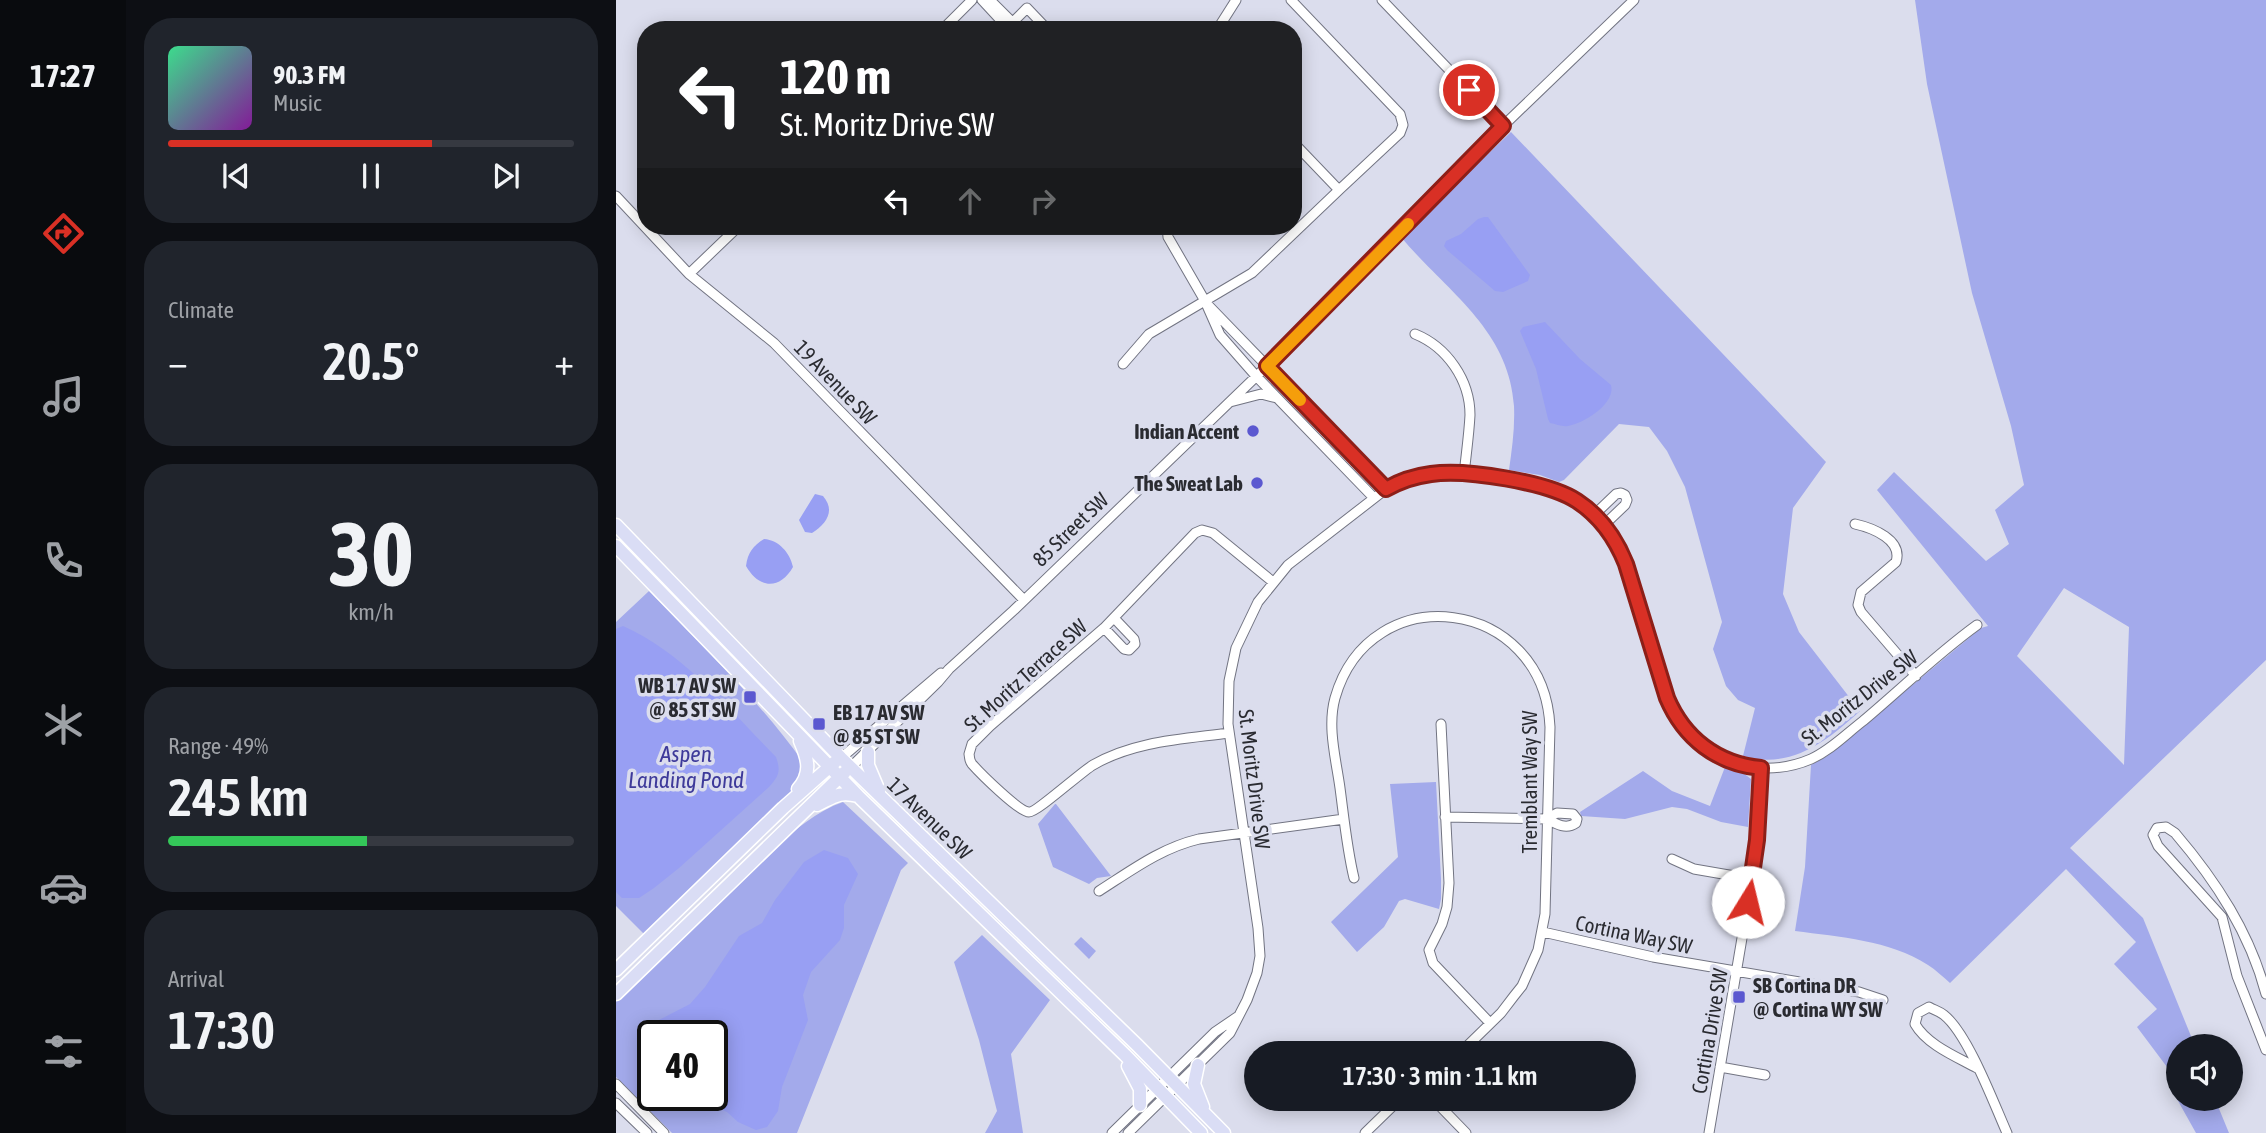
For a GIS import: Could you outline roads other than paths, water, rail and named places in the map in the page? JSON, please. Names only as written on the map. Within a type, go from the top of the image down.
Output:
[{"type":"main road","name":"17 Avenue SW","points":[[616,525],[846,763],[1224,1133]]},
{"type":"main road","name":"17 Avenue SW","points":[[616,546],[839,778],[1125,1055],[1200,1133]]},
{"type":"main road","points":[[646,577],[656,566]]},
{"type":"main road","points":[[725,659],[736,649]]},
{"type":"main road","points":[[783,808],[807,775],[807,757],[798,735]]},
{"type":"main road","points":[[869,751],[867,765],[882,798]]},
{"type":"main road","name":"85 Street SW","points":[[616,970],[783,808],[829,767],[846,763]]},
{"type":"main road","name":"85 Street SW","points":[[616,994],[839,778],[846,763]]},
{"type":"main road","points":[[810,807],[839,794],[858,796]]},
{"type":"main road","points":[[1125,1055],[1140,1089],[1140,1105]]},
{"type":"main road","points":[[1198,1065],[1194,1084],[1206,1114]]},
{"type":"street","points":[[951,21],[972,0]]},
{"type":"street","points":[[982,0],[1003,21]]},
{"type":"street","points":[[990,0],[1005,21]]},
{"type":"street","points":[[1223,21],[1236,0]]},
{"type":"street","points":[[1292,0],[1400,114],[1403,121],[1400,133],[1302,225]]},
{"type":"street","points":[[1382,0],[1503,126]]},
{"type":"street","name":"85 Street SW","points":[[846,763],[869,751],[949,669],[1267,366],[1503,126],[1634,0]]},
{"type":"street","points":[[1013,21],[1027,8],[1039,21]]},
{"type":"street","points":[[1302,151],[1339,190]]},
{"type":"street","name":"19 Avenue SW","points":[[616,196],[637,218]]},
{"type":"street","name":"19 Avenue SW","points":[[652,235],[689,274],[774,343],[1024,600]]},
{"type":"street","points":[[689,274],[730,235]]},
{"type":"street","points":[[1168,235],[1220,335],[1374,498]]},
{"type":"street","points":[[1123,365],[1149,334],[1252,273],[1292,235]]},
{"type":"street","points":[[1205,302],[1386,489]]},
{"type":"street","points":[[1415,334],[1437,345],[1444,352],[1462,381],[1470,413],[1464,474]]},
{"type":"street","points":[[1228,403],[1261,394],[1279,398]]},
{"type":"street","name":"St. Moritz Drive SW","points":[[1173,1081],[1198,1065],[1230,1033],[1254,986],[1260,956],[1229,733],[1228,694],[1236,648],[1248,620],[1273,582],[1288,565],[1386,489],[1425,475],[1464,474],[1535,483],[1577,500],[1604,525],[1618,546],[1667,698],[1676,717],[1694,739],[1730,762],[1761,768],[1793,765],[1825,751],[1978,625]]},
{"type":"street","points":[[1594,515],[1616,494],[1625,495],[1625,505],[1604,525]]},
{"type":"street","points":[[1856,524],[1879,533],[1898,551],[1896,562],[1861,592],[1858,605],[1861,612],[1916,676]]},
{"type":"street","name":"St. Moritz Terrace SW","points":[[1229,733],[1119,752],[1074,777],[1038,810],[1030,813],[1019,808],[972,764],[969,756],[970,748],[990,726],[1104,628],[1199,531],[1213,533],[1273,582]]},
{"type":"street","name":"Tremblant Way SW","points":[[1354,878],[1332,720],[1335,699],[1345,673],[1363,648],[1387,631],[1415,619],[1445,616],[1474,622],[1497,631],[1519,649],[1536,673],[1543,687],[1549,712],[1545,914],[1538,950],[1522,986],[1473,1041]]},
{"type":"street","points":[[1104,628],[1124,649],[1129,650],[1135,644],[1134,639],[1114,618]]},
{"type":"street","name":"85 Street SW","points":[[846,763],[876,730],[933,678],[949,669]]},
{"type":"street","points":[[1440,724],[1449,895],[1442,924],[1429,954],[1433,963],[1490,1023]]},
{"type":"street","name":"Cortina Drive SW","points":[[1709,1133],[1752,879],[1761,768]]},
{"type":"street","points":[[1445,817],[1547,819]]},
{"type":"street","points":[[1099,891],[1172,846],[1199,839],[1344,819]]},
{"type":"street","points":[[2266,994],[2250,946],[2231,908],[2175,833],[2166,827],[2157,828],[2153,835],[2158,846],[2222,917],[2237,976],[2266,1046]]},
{"type":"street","points":[[1672,859],[1693,869],[1752,879]]},
{"type":"street","name":"Cortina Way SW","points":[[1542,932],[1653,957],[1859,992],[1883,1000]]},
{"type":"street","points":[[1977,1068],[1940,1047],[1922,1033],[1915,1024],[1917,1013],[1929,1007],[1945,1016],[1963,1038],[1977,1068],[2007,1133]]},
{"type":"street","name":"St. Moritz Drive SW","points":[[1161,1093],[1215,1032],[1237,1017]]},
{"type":"street","points":[[1720,1067],[1765,1075]]},
{"type":"street","points":[[616,1084],[664,1133]]},
{"type":"street","points":[[1112,1133],[1140,1105],[1161,1093]]},
{"type":"street","points":[[1128,1133],[1161,1093]]},
{"type":"street","points":[[616,1102],[647,1133]]},
{"type":"street","points":[[1364,1133],[1387,1111]]},
{"type":"street","points":[[1445,1111],[1466,1133]]},
{"type":"water","points":[[1488,217],[1530,275],[1528,281],[1503,292],[1495,291],[1444,246],[1446,241]]},
{"type":"water","points":[[1545,322],[1580,359],[1611,385],[1609,399],[1598,411],[1583,421],[1568,426],[1550,423],[1536,369],[1520,331],[1523,327]]},
{"type":"water","points":[[815,494],[823,496],[827,502],[828,517],[812,533],[805,532],[799,520]]},
{"type":"water","points":[[764,539],[783,548],[793,567],[788,575],[776,583],[770,584],[757,579],[746,566],[752,550]]},
{"type":"water","name":"Aspen Landing Pond","points":[[623,626],[666,652],[705,684],[776,757],[779,770],[769,787],[679,868],[639,898],[622,898],[616,892],[616,629]]},
{"type":"water","points":[[824,850],[848,858],[858,874],[844,905],[844,928],[840,940],[811,972],[803,995],[808,1020],[782,1087],[778,1111],[767,1127],[756,1130],[738,1122],[725,1111],[728,1111],[728,1020],[659,1020],[690,1004],[705,987],[739,936],[762,923],[775,900],[804,862]]},
{"type":"place","name":"Indian Accent","points":[[1253,431]]},
{"type":"place","name":"The Sweat Lab","points":[[1257,483]]},
{"type":"place","name":"WB 17 AV SW @ 85 ST SW","points":[[750,697]]},
{"type":"place","name":"EB 17 AV SW @ 85 ST SW","points":[[819,724]]},
{"type":"place","name":"SB Cortina DR @ Cortina WY SW","points":[[1739,997]]}]
